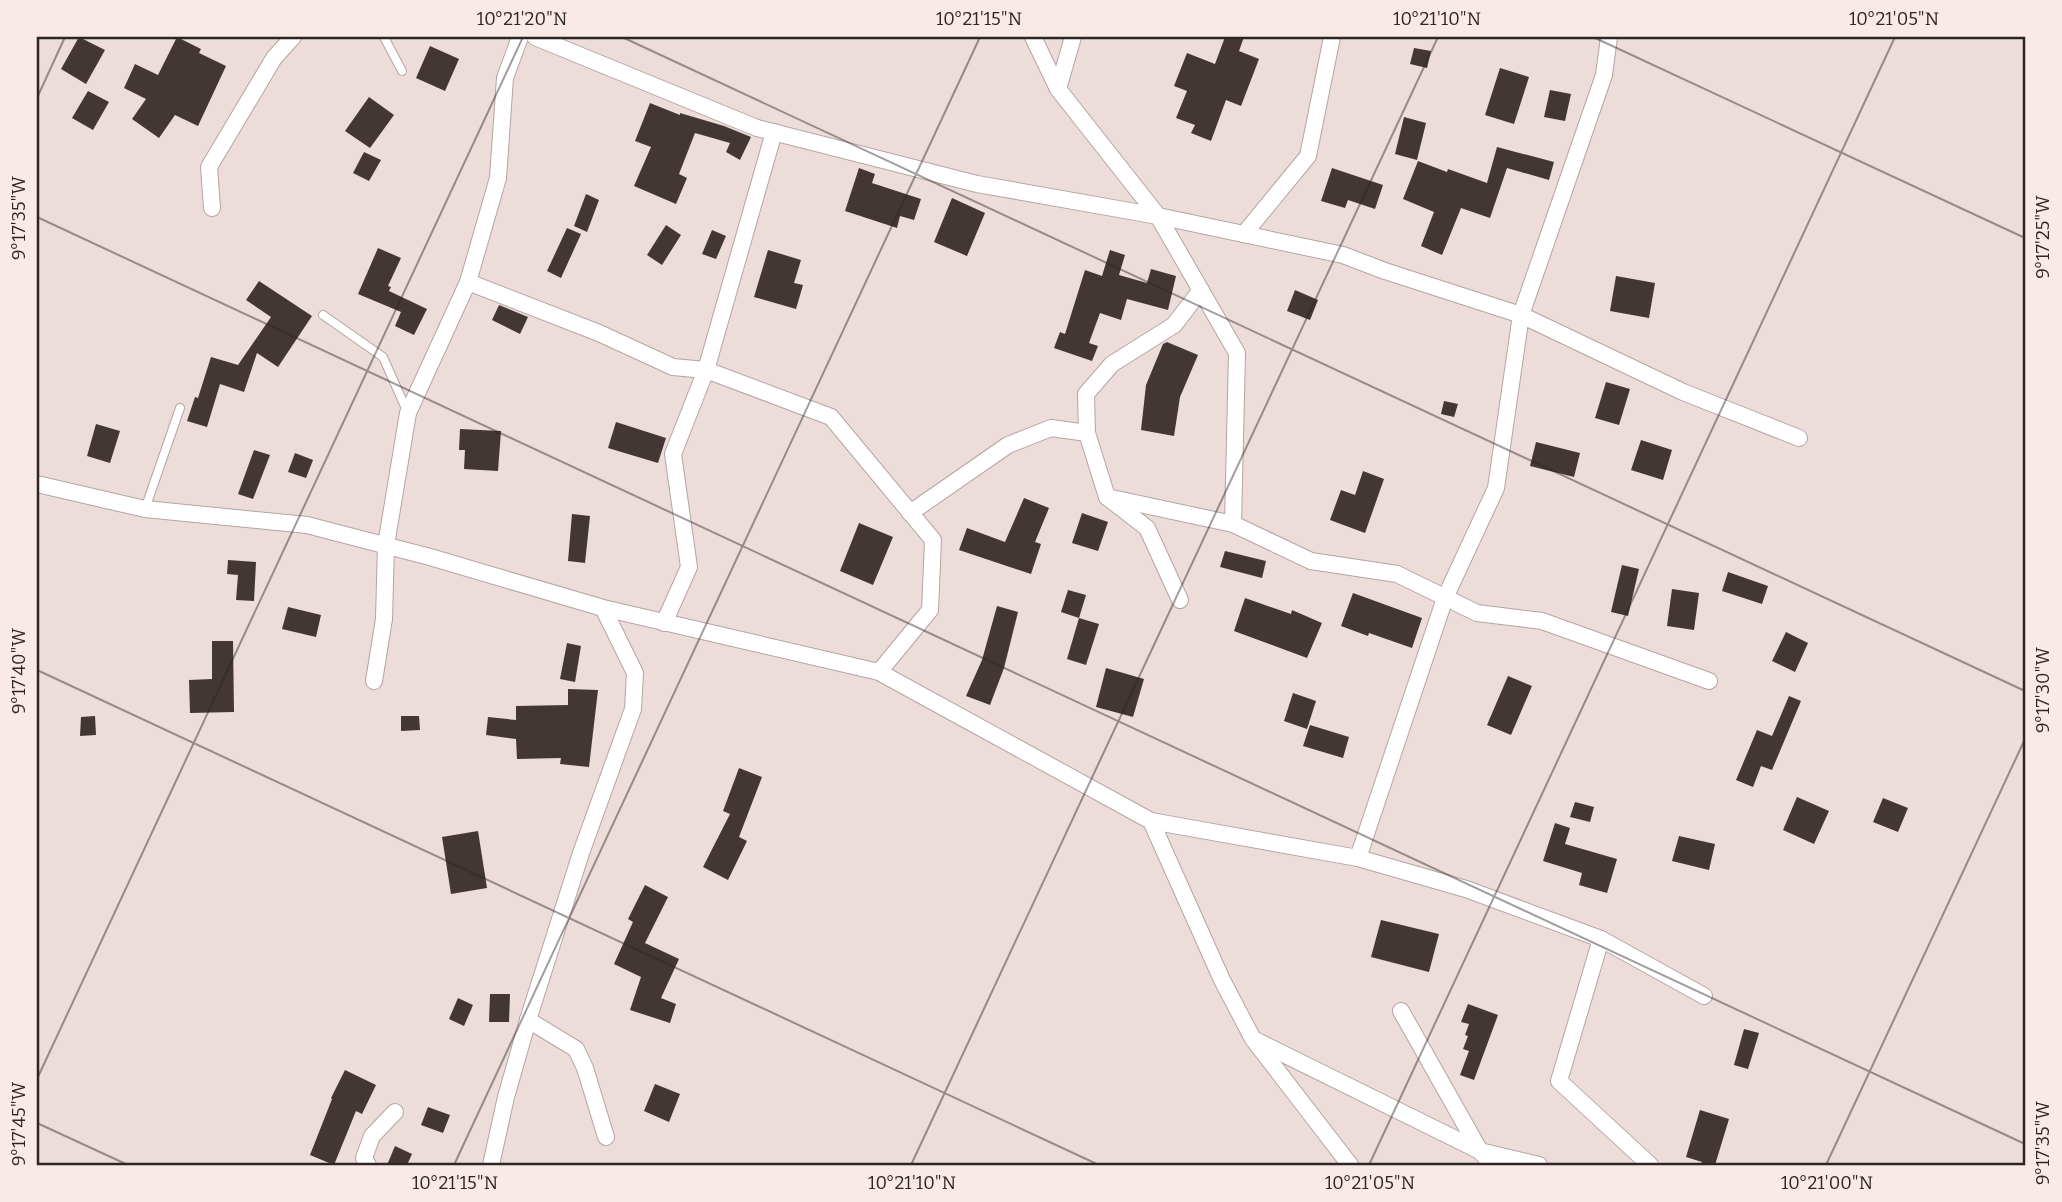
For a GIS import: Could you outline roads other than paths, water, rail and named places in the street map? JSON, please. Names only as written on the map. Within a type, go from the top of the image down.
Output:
[{"type":"street","points":[[212,208],[209,167],[274,58],[293,37]]},
{"type":"street","points":[[374,681],[384,619],[386,545],[408,414],[468,282],[498,178],[505,78],[520,37]]},
{"type":"street","points":[[535,37],[757,128],[977,184],[1158,216],[1343,254],[1385,271],[1521,315],[1683,393],[1799,438]]},
{"type":"street","points":[[1033,37],[1058,89],[1158,216],[1237,353],[1234,524]]},
{"type":"street","points":[[1058,89],[1073,37]]},
{"type":"street","points":[[1244,234],[1308,156],[1332,37]]},
{"type":"street","points":[[1357,858],[1445,597],[1496,488],[1521,315],[1604,75],[1609,37]]},
{"type":"street","points":[[664,622],[689,567],[673,454],[706,370],[774,132]]},
{"type":"street","points":[[468,282],[598,333],[673,367],[706,370],[831,417],[933,540],[930,610],[879,672]]},
{"type":"street","points":[[1180,600],[1147,528],[1107,497],[1087,433],[1086,394],[1112,364],[1174,325],[1201,289]]},
{"type":"street","points":[[910,513],[1008,445],[1051,428],[1087,433]]},
{"type":"street","points":[[37,484],[145,509],[307,525],[603,608],[879,672],[1151,821],[1357,858],[1466,889],[1601,939],[1704,996]]},
{"type":"street","points":[[1107,497],[1234,524],[1311,561],[1397,574],[1477,612],[1542,621],[1709,681]]},
{"type":"street","points":[[491,1165],[506,1097],[528,1020],[581,853],[633,709],[635,673],[603,608]]},
{"type":"street","points":[[1151,821],[1222,980],[1253,1039],[1350,1165]]},
{"type":"street","points":[[1601,939],[1559,1082],[1650,1165]]},
{"type":"street","points":[[1401,1011],[1480,1151],[1492,1165]]},
{"type":"street","points":[[528,1020],[576,1049],[585,1068],[606,1137]]},
{"type":"street","points":[[1253,1039],[1480,1151],[1539,1165]]},
{"type":"street","points":[[368,1165],[364,1158],[372,1136],[395,1112]]},
{"type":"lane","points":[[384,37],[402,71]]},
{"type":"lane","points":[[323,316],[383,357],[408,414]]},
{"type":"lane","points":[[145,509],[180,408]]}]
